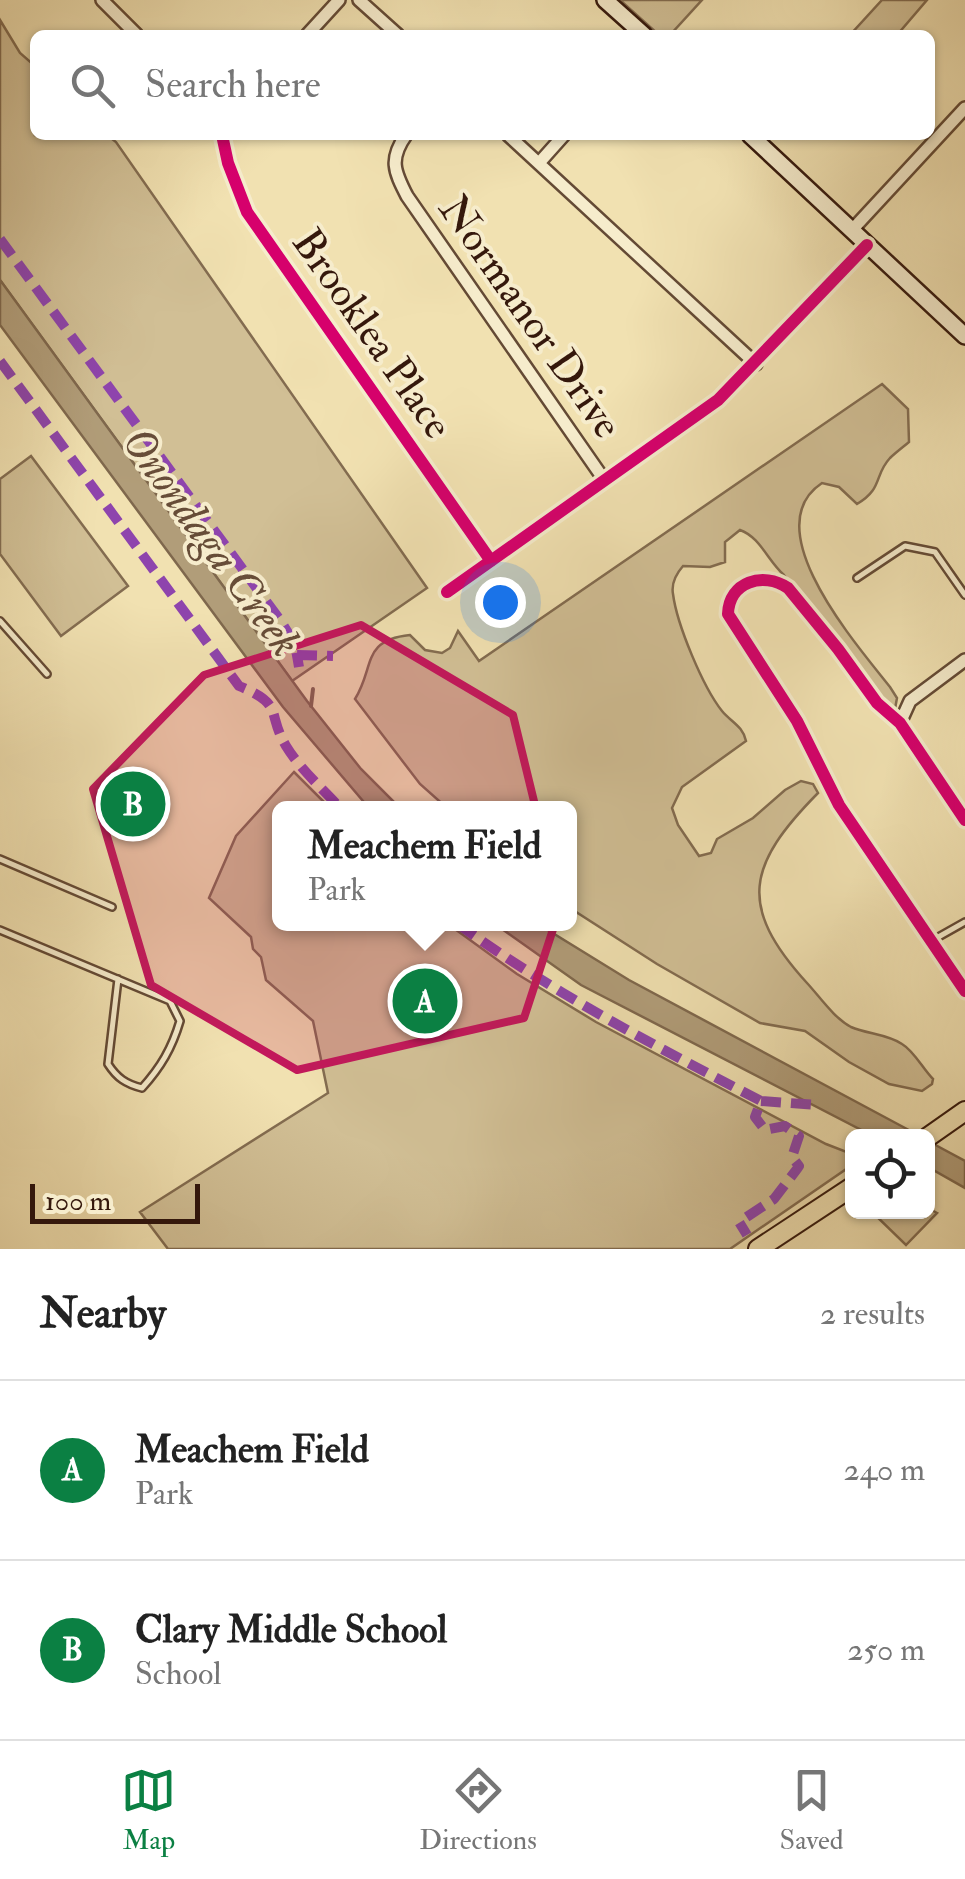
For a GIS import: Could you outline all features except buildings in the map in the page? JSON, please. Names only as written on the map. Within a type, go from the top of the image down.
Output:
[{"type":"main road","points":[[605,0],[638,30]]},
{"type":"main road","points":[[755,140],[965,336]]},
{"type":"main road","points":[[935,1131],[963,1112]]},
{"type":"main road","points":[[758,1249],[845,1192]]},
{"type":"street","points":[[102,0],[132,30]]},
{"type":"street","points":[[312,30],[339,0]]},
{"type":"street","points":[[359,0],[392,30]]},
{"type":"street","points":[[852,230],[965,108]]},
{"type":"street","name":"Brooklea Place","points":[[223,140],[247,212],[491,560]]},
{"type":"street","name":"Normanor Drive","points":[[403,140],[392,160],[407,196],[605,481]]},
{"type":"street","points":[[514,140],[756,364]]},
{"type":"street","points":[[539,163],[560,140]]},
{"type":"street","points":[[447,592],[718,400],[867,245]]},
{"type":"street","points":[[965,820],[900,723],[877,703],[788,588],[777,580],[761,578],[736,591],[728,614],[797,721],[839,805],[965,991]]},
{"type":"street","points":[[900,723],[910,701],[965,660]]},
{"type":"lane","points":[[856,578],[906,546],[936,552],[965,595]]},
{"type":"lane","points":[[0,621],[47,674]]},
{"type":"lane","points":[[0,859],[112,907]]},
{"type":"lane","points":[[930,942],[965,922]]},
{"type":"lane","points":[[0,930],[118,979],[170,1001],[180,1021],[166,1058],[142,1088],[115,1075],[108,1064],[118,979]]},
{"type":"highlighted area","points":[[361,625],[513,715],[560,908],[524,1018],[297,1070],[151,985],[93,789],[204,675]]},
{"type":"shaded area","points":[[620,0],[702,0],[675,30],[653,30]]},
{"type":"shaded area","points":[[882,0],[927,0],[901,30],[855,30]]},
{"type":"shaded area","points":[[0,20],[20,53],[30,62],[30,140],[116,142],[427,588],[292,681],[0,280]]},
{"type":"shaded area","points":[[0,280],[307,701],[361,769],[393,801],[363,801],[283,707],[0,325]]},
{"type":"shaded area","points":[[882,384],[908,409],[909,442],[890,458],[871,493],[857,504],[839,487],[822,483],[804,503],[799,528],[805,556],[818,586],[897,698],[895,709],[891,709],[758,544],[740,530],[725,542],[725,562],[710,567],[683,566],[673,590],[675,607],[699,672],[746,741],[682,787],[672,808],[678,825],[699,856],[711,853],[717,839],[753,818],[785,790],[801,781],[813,784],[818,793],[776,842],[765,864],[761,908],[769,931],[784,956],[833,1013],[851,1027],[902,1044],[933,1079],[932,1084],[922,1091],[889,1084],[805,1031],[760,1023],[577,913],[577,801],[439,801],[420,784],[355,699],[372,657],[384,643],[410,635],[425,650],[442,653],[450,648],[458,631],[479,661]]},
{"type":"shaded area","points":[[31,456],[128,586],[61,636],[0,554],[0,479]]},
{"type":"shaded area","points":[[294,772],[323,801],[272,801],[272,931],[458,931],[517,974],[596,1022],[845,1151],[845,1170],[730,1249],[168,1249],[140,1212],[328,1093],[313,1021],[266,980],[251,937],[209,898],[236,836]]},
{"type":"shaded area","points":[[505,931],[549,931],[629,980],[907,1129],[859,1129],[581,985]]},
{"type":"shaded area","points":[[935,1145],[965,1161],[965,1188],[935,1171]]},
{"type":"shaded area","points":[[879,1219],[931,1219],[906,1245]]},
{"type":"waterway","points":[[311,706],[313,689]]},
{"type":"marked path","points":[[0,239],[280,620],[295,644],[299,667]]},
{"type":"marked path","points":[[0,361],[239,686],[269,704],[292,754],[333,801]]},
{"type":"marked path","points":[[297,655],[333,656]]},
{"type":"marked path","points":[[468,931],[568,996],[761,1101],[755,1117],[765,1130],[785,1126],[799,1136],[792,1157],[799,1166],[774,1199],[739,1222],[747,1235]]},
{"type":"marked path","points":[[761,1101],[817,1105]]},
{"type":"cycle path","points":[[223,140],[247,212],[491,561]]},
{"type":"cycle path","points":[[447,592],[718,400],[867,245]]},
{"type":"cycle path","points":[[965,820],[900,723],[877,703],[788,588],[768,580],[741,587],[734,594],[728,614],[797,721],[839,805],[965,991]]},
{"type":"place","name":"Clary Middle School","points":[[133,804]]},
{"type":"place","name":"Meachem Field","points":[[425,1001]]},
{"type":"water label","name":"Onondaga Creek","points":[[211,542]]}]
